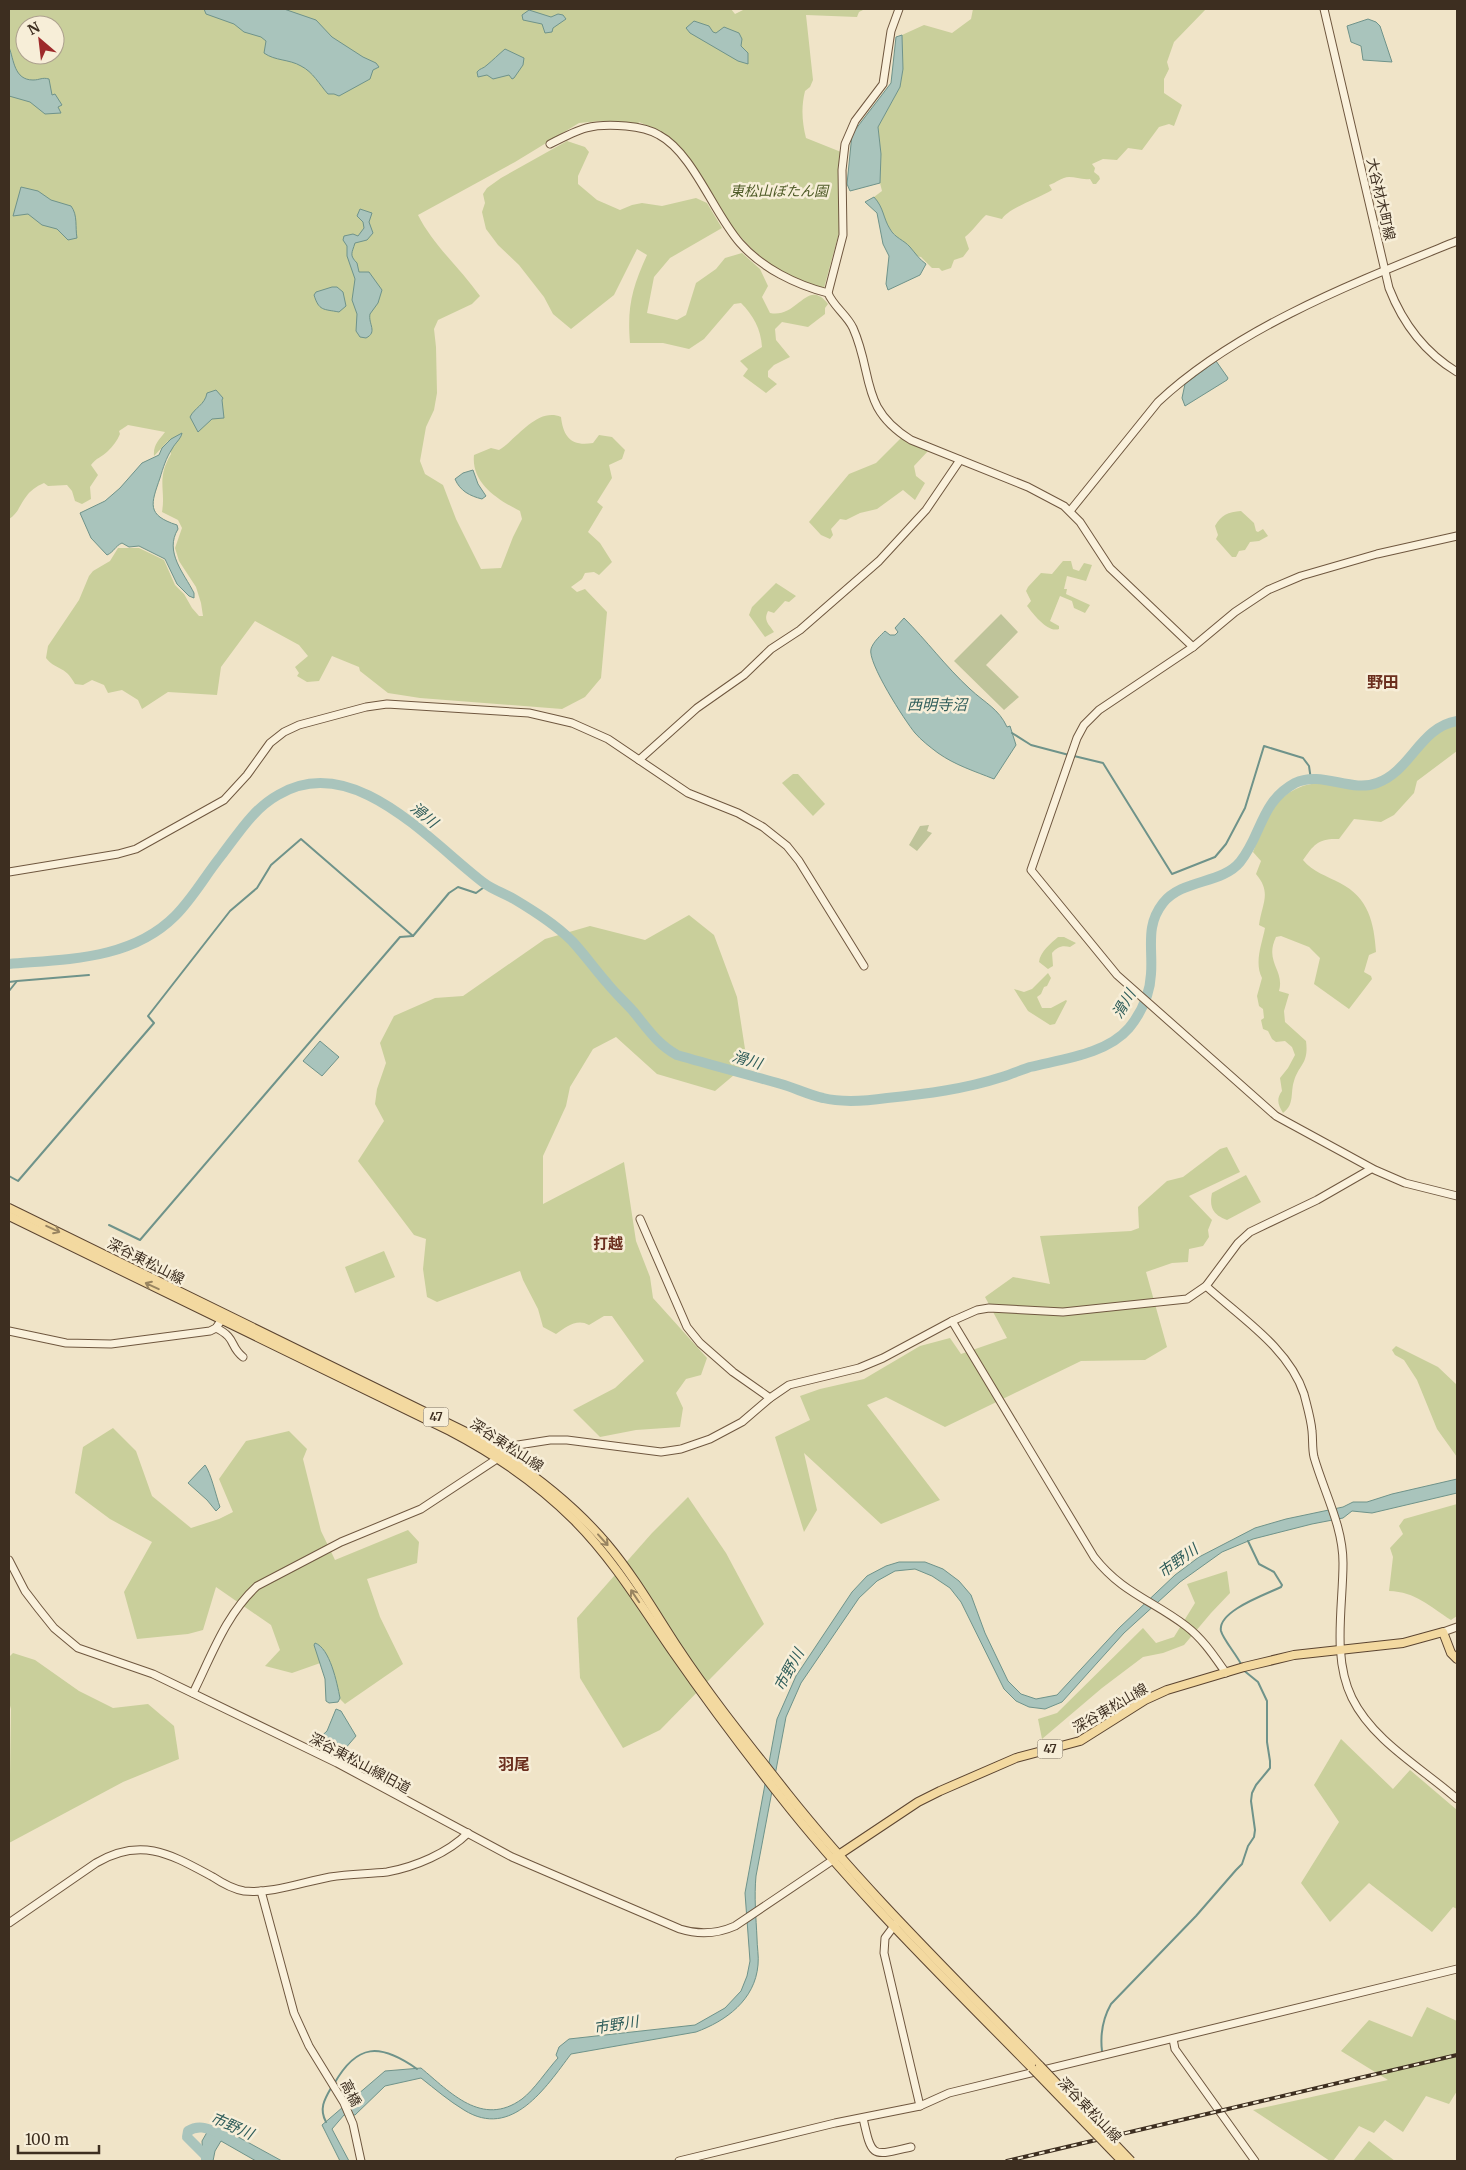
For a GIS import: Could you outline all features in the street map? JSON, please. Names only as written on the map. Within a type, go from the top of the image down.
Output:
[{"type":"main road","name":"深谷東松山線","points":[[9,1208],[501,1457],[565,1501],[607,1544],[636,1583],[679,1649],[757,1760],[835,1858],[1036,2067],[1131,2161]]},
{"type":"main road","name":"深谷東松山線","points":[[9,1216],[223,1317]]},
{"type":"main road","name":"深谷東松山線","points":[[835,1858],[918,1802],[1016,1758],[1080,1741],[1152,1696],[1167,1690],[1241,1668],[1306,1653],[1403,1643],[1443,1632]]},
{"type":"main road","points":[[1443,1632],[1451,1653],[1457,1659]]},
{"type":"main road","name":"深谷東松山線","points":[[1036,2067],[1122,2161]]},
{"type":"street","points":[[828,293],[843,235],[842,170],[845,144],[855,121],[883,84],[891,31],[899,9]]},
{"type":"street","name":"大谷材木町線","points":[[1324,9],[1389,288],[1406,324],[1432,353],[1457,372]]},
{"type":"street","points":[[550,144],[580,128],[595,126],[635,127],[660,135],[676,150],[693,172],[729,230],[755,258],[797,283],[828,293],[853,328],[873,401],[880,413],[894,428],[911,440],[1028,487],[1070,511],[1087,532],[1110,568],[1192,647]]},
{"type":"street","points":[[1070,511],[1158,402],[1172,389],[1236,342],[1338,291],[1457,241]]},
{"type":"street","points":[[639,760],[697,708],[744,675],[771,649],[800,630],[873,567],[926,510],[960,460]]},
{"type":"street","points":[[1457,536],[1377,554],[1283,583],[1253,599],[1192,647],[1099,710],[1084,726],[1070,758],[1032,867],[1035,876],[1099,954],[1136,993],[1276,1116],[1371,1169],[1405,1183],[1457,1196]]},
{"type":"street","points":[[9,872],[118,854],[136,849],[189,822],[224,800],[247,776],[270,743],[284,732],[299,725],[366,707],[398,704],[545,715],[572,722],[608,739],[688,792],[738,813],[763,827],[787,846],[799,861],[864,966]]},
{"type":"street","points":[[193,1693],[239,1604],[257,1586],[341,1542],[421,1509],[518,1445],[550,1440],[567,1440],[661,1452],[681,1449],[710,1439],[742,1422],[770,1398],[789,1385],[859,1368],[883,1358],[952,1320],[977,1310],[989,1308],[1063,1312],[1187,1299],[1206,1286],[1238,1243],[1250,1232],[1317,1200],[1371,1169]]},
{"type":"street","points":[[640,1218],[687,1326],[700,1343],[733,1372],[770,1398]]},
{"type":"street","points":[[1206,1286],[1272,1346],[1293,1370],[1303,1394],[1312,1428],[1314,1457],[1330,1501],[1338,1530],[1343,1560],[1340,1650],[1343,1673],[1348,1688],[1362,1716],[1381,1737],[1457,1799]]},
{"type":"street","points":[[9,1331],[66,1343],[111,1344],[210,1331],[216,1328],[223,1317]]},
{"type":"street","points":[[952,1320],[1094,1558],[1114,1580],[1137,1597],[1163,1611],[1186,1627],[1203,1642],[1226,1673]]},
{"type":"street","points":[[216,1328],[227,1333],[236,1351],[243,1357]]},
{"type":"street","name":"深谷東松山線旧道","points":[[9,1560],[25,1591],[54,1628],[70,1642],[88,1652],[153,1674],[337,1763],[551,1875],[680,1929],[705,1933],[716,1932],[735,1926],[835,1858]]},
{"type":"street","points":[[1443,1632],[1457,1627]]},
{"type":"street","points":[[9,1924],[96,1863],[110,1856],[125,1852],[146,1850],[170,1855],[243,1891],[261,1891],[332,1877],[405,1868],[445,1851],[468,1833]]},
{"type":"street","name":"高橋","points":[[261,1891],[294,2013],[309,2046],[337,2089],[353,2124],[361,2161]]},
{"type":"street","points":[[896,1923],[885,1938],[884,1953],[920,2106]]},
{"type":"street","points":[[679,2161],[920,2106],[949,2093],[1457,1970]]},
{"type":"street","points":[[1173,2039],[1176,2049],[1255,2161]]},
{"type":"street","points":[[863,2118],[869,2145],[876,2152],[882,2154],[912,2147]]},
{"type":"green space","name":"東松山ぼたん園","points":[[9,9],[731,9],[735,14],[745,9],[865,9],[859,12],[857,17],[806,15],[813,80],[810,87],[805,91],[803,103],[806,138],[841,152],[839,233],[824,288],[801,282],[767,262],[750,247],[736,231],[674,141],[662,132],[639,122],[638,124],[601,121],[579,123],[515,162],[418,215],[431,236],[480,296],[472,304],[438,320],[434,329],[437,393],[434,410],[426,427],[420,461],[425,474],[443,485],[456,519],[481,569],[501,568],[522,519],[520,511],[503,502],[481,482],[474,465],[474,455],[491,448],[499,450],[536,420],[552,415],[561,417],[566,435],[574,442],[593,443],[599,435],[612,437],[625,450],[622,459],[609,465],[612,478],[597,502],[603,507],[588,532],[600,543],[612,562],[599,575],[594,572],[585,573],[582,579],[571,587],[577,592],[585,589],[607,612],[601,678],[585,697],[562,709],[420,698],[388,693],[360,671],[359,667],[332,656],[319,681],[307,682],[297,676],[299,673],[295,667],[308,656],[299,645],[255,621],[221,667],[217,695],[168,692],[142,709],[138,700],[122,690],[108,693],[104,685],[92,680],[83,685],[75,684],[68,674],[46,658],[48,646],[79,600],[89,576],[93,571],[110,561],[118,548],[139,548],[164,560],[175,585],[184,594],[199,616],[203,616],[196,587],[179,561],[175,548],[182,528],[178,520],[162,512],[164,470],[171,454],[168,441],[154,456],[154,449],[165,432],[128,425],[119,431],[119,437],[110,449],[91,465],[98,475],[90,487],[91,499],[82,504],[75,501],[72,491],[67,485],[48,486],[44,483],[30,492],[14,516],[9,519]]},
{"type":"green space","points":[[973,9],[1206,9],[1174,42],[1167,62],[1169,69],[1164,79],[1164,93],[1182,105],[1174,126],[1169,124],[1159,127],[1142,150],[1128,148],[1117,160],[1103,159],[1092,164],[1095,168],[1094,172],[1100,179],[1096,184],[1093,184],[1090,179],[1064,178],[1049,185],[1052,190],[1010,211],[1002,219],[986,215],[965,237],[969,249],[963,257],[954,260],[951,268],[942,271],[939,268],[932,268],[921,257],[915,256],[910,248],[888,226],[874,197],[882,191],[878,127],[900,87],[903,69],[902,35],[924,25],[952,33],[971,19]]},
{"type":"green space","points":[[567,141],[585,147],[589,152],[578,176],[578,184],[597,200],[620,210],[642,203],[662,206],[696,198],[707,203],[722,228],[670,258],[654,277],[647,313],[677,320],[686,315],[696,283],[716,269],[725,258],[742,253],[760,269],[768,286],[762,297],[770,313],[780,313],[788,310],[814,295],[821,297],[828,304],[825,308],[825,314],[808,327],[782,322],[775,329],[776,340],[790,357],[774,365],[768,371],[768,377],[777,384],[766,393],[743,376],[748,369],[740,361],[762,347],[756,323],[741,303],[734,304],[704,339],[689,349],[663,343],[630,343],[630,308],[634,288],[647,255],[637,249],[614,295],[571,329],[553,314],[544,297],[519,265],[498,245],[486,229],[482,212],[485,203],[483,194],[487,188],[501,178]]},
{"type":"green space","points":[[901,438],[928,451],[914,466],[916,476],[925,483],[915,500],[903,490],[877,509],[860,513],[846,520],[840,519],[831,529],[833,535],[830,539],[821,535],[809,522],[849,474],[876,463]]},
{"type":"green space","points":[[1241,511],[1254,523],[1256,531],[1258,532],[1263,529],[1268,536],[1259,541],[1250,542],[1245,550],[1239,551],[1236,557],[1232,557],[1216,539],[1218,535],[1215,526],[1225,515]]},
{"type":"green space","points":[[1063,561],[1071,561],[1073,569],[1079,571],[1084,563],[1092,565],[1086,581],[1067,576],[1064,589],[1067,589],[1066,594],[1090,605],[1085,613],[1074,608],[1072,601],[1060,596],[1050,621],[1059,626],[1059,629],[1055,630],[1046,626],[1027,606],[1031,601],[1026,591],[1041,573],[1052,574]]},
{"type":"green space","points":[[776,583],[796,596],[789,602],[785,601],[774,613],[768,611],[766,620],[774,632],[765,637],[749,615],[752,607]]},
{"type":"green space","points":[[1001,614],[1018,632],[986,665],[1019,697],[1004,710],[954,661]]},
{"type":"green space","points":[[1446,726],[1457,726],[1457,751],[1417,781],[1414,793],[1394,815],[1381,822],[1354,819],[1339,839],[1318,843],[1303,860],[1316,871],[1340,883],[1358,896],[1364,904],[1371,921],[1376,952],[1369,955],[1364,972],[1371,976],[1372,979],[1349,1009],[1314,984],[1320,958],[1309,947],[1281,936],[1276,937],[1272,953],[1279,977],[1279,991],[1289,994],[1284,1011],[1285,1022],[1306,1041],[1307,1049],[1305,1059],[1294,1081],[1291,1102],[1283,1113],[1278,1102],[1282,1091],[1280,1078],[1295,1055],[1292,1047],[1285,1041],[1276,1042],[1268,1031],[1263,1029],[1261,1020],[1264,1018],[1263,1009],[1259,1006],[1257,996],[1262,978],[1259,959],[1265,928],[1259,925],[1265,898],[1264,887],[1256,874],[1261,861],[1253,852],[1258,833],[1269,811],[1277,802],[1297,789],[1320,783],[1370,787],[1392,780],[1432,736]]},
{"type":"green space","points":[[793,774],[798,774],[825,804],[813,816],[782,783]]},
{"type":"green space","points":[[929,825],[927,831],[932,833],[917,851],[909,845],[920,826]]},
{"type":"green space","points":[[689,915],[714,935],[737,997],[745,1049],[753,1059],[715,1091],[657,1074],[616,1037],[593,1049],[570,1087],[566,1106],[543,1156],[543,1204],[624,1162],[636,1241],[650,1277],[653,1298],[707,1358],[701,1375],[686,1379],[676,1393],[683,1408],[680,1427],[636,1430],[600,1437],[573,1410],[615,1388],[644,1361],[612,1316],[604,1316],[589,1325],[580,1322],[572,1324],[556,1334],[543,1327],[538,1309],[520,1271],[437,1302],[427,1297],[423,1269],[426,1239],[414,1235],[358,1161],[384,1121],[375,1104],[377,1089],[386,1063],[380,1043],[394,1016],[435,998],[463,996],[545,939],[590,926],[645,940]]},
{"type":"green space","points":[[1058,937],[1064,937],[1076,943],[1070,947],[1062,946],[1054,951],[1052,953],[1053,966],[1048,969],[1039,962],[1040,958],[1046,948]]},
{"type":"green space","points":[[1048,973],[1051,978],[1047,986],[1044,987],[1041,994],[1037,997],[1042,1008],[1051,1008],[1067,1001],[1055,1024],[1050,1025],[1028,1011],[1014,989],[1024,992],[1032,989]]},
{"type":"green space","points":[[1227,1147],[1240,1172],[1189,1196],[1212,1220],[1208,1230],[1209,1237],[1203,1246],[1189,1249],[1188,1262],[1172,1263],[1146,1272],[1167,1347],[1145,1360],[1081,1361],[945,1427],[886,1397],[867,1405],[940,1500],[881,1524],[804,1453],[817,1510],[804,1532],[775,1437],[810,1420],[800,1396],[820,1389],[864,1379],[920,1346],[950,1338],[961,1354],[1007,1338],[985,1297],[1013,1277],[1050,1284],[1040,1236],[1131,1231],[1139,1228],[1138,1207],[1167,1181],[1183,1177],[1220,1149]]},
{"type":"green space","points":[[1246,1175],[1261,1202],[1227,1220],[1218,1216],[1213,1210],[1211,1202],[1212,1193]]},
{"type":"green space","points":[[384,1251],[395,1277],[355,1293],[345,1267]]},
{"type":"green space","points":[[1396,1346],[1438,1367],[1457,1385],[1457,1457],[1437,1429],[1417,1380],[1404,1360],[1395,1355],[1392,1350]]},
{"type":"green space","points":[[113,1428],[136,1451],[152,1496],[191,1528],[219,1519],[233,1512],[219,1479],[246,1441],[289,1431],[307,1449],[303,1459],[321,1531],[335,1560],[408,1530],[419,1542],[417,1563],[367,1579],[380,1617],[403,1664],[345,1704],[332,1691],[326,1661],[292,1673],[265,1666],[280,1650],[271,1625],[216,1587],[203,1630],[188,1634],[137,1639],[124,1592],[152,1542],[110,1519],[75,1493],[83,1447]]},
{"type":"green space","points":[[688,1497],[726,1553],[764,1624],[660,1730],[623,1748],[580,1678],[577,1618],[652,1533]]},
{"type":"green space","points":[[1457,1504],[1457,1616],[1451,1620],[1415,1597],[1389,1591],[1393,1557],[1390,1548],[1403,1534],[1399,1526],[1404,1519]]},
{"type":"green space","points":[[1227,1571],[1230,1593],[1184,1645],[1163,1653],[1143,1657],[1102,1688],[1042,1739],[1038,1719],[1057,1713],[1143,1628],[1156,1643],[1174,1637],[1195,1603],[1187,1584]]},
{"type":"green space","points":[[13,1653],[35,1660],[79,1691],[113,1708],[148,1704],[174,1726],[179,1759],[123,1782],[9,1843],[11,1709],[9,1702],[9,1657]]},
{"type":"green space","points":[[1341,1739],[1393,1789],[1410,1770],[1457,1810],[1457,1909],[1453,1907],[1432,1932],[1369,1883],[1330,1922],[1301,1883],[1339,1822],[1314,1785]]},
{"type":"green space","points":[[1427,2007],[1457,2021],[1457,2091],[1449,2104],[1426,2096],[1403,2132],[1385,2120],[1374,2133],[1359,2126],[1333,2161],[1330,2161],[1253,2110],[1388,2080],[1341,2051],[1369,2020],[1412,2037]]},
{"type":"green space","points":[[1369,2141],[1395,2161],[1353,2161]]},
{"type":"water","points":[[204,9],[284,9],[316,20],[332,37],[376,63],[379,67],[373,70],[370,79],[339,96],[328,94],[305,69],[264,53],[266,41],[261,37],[244,32],[234,24],[206,14]]},
{"type":"water","points":[[529,10],[551,17],[558,14],[563,15],[566,19],[553,28],[552,32],[545,33],[542,24],[523,20],[522,15]]},
{"type":"water","points":[[1368,19],[1380,26],[1392,62],[1363,60],[1361,46],[1351,42],[1347,26]]},
{"type":"water","points":[[694,21],[709,26],[716,33],[724,27],[739,33],[742,39],[741,46],[748,53],[748,64],[738,61],[690,33],[686,28]]},
{"type":"water","points":[[902,35],[903,69],[900,87],[878,127],[881,154],[880,183],[850,191],[847,184],[852,134],[891,83],[896,37]]},
{"type":"water","points":[[9,47],[18,73],[22,77],[33,80],[49,79],[52,95],[55,94],[62,105],[58,107],[61,113],[45,114],[30,102],[9,96]]},
{"type":"water","points":[[505,49],[524,58],[523,65],[514,78],[512,79],[509,75],[493,79],[487,75],[478,77],[477,72]]},
{"type":"water","points":[[21,187],[38,191],[51,200],[71,206],[75,217],[77,238],[68,240],[57,229],[42,225],[28,214],[13,216]]},
{"type":"water","points":[[874,197],[880,205],[892,232],[926,264],[920,275],[888,290],[886,284],[889,256],[883,244],[877,213],[865,202]]},
{"type":"water","points":[[360,209],[372,213],[369,222],[373,233],[367,240],[355,243],[352,256],[357,263],[359,272],[369,272],[382,290],[378,303],[370,314],[372,330],[370,336],[366,338],[360,337],[356,331],[357,314],[352,300],[355,279],[347,256],[347,246],[343,240],[344,236],[353,234],[358,236],[364,228],[363,222],[357,216]]},
{"type":"water","points":[[337,287],[343,292],[346,306],[339,312],[320,307],[314,295],[316,292]]},
{"type":"water","points":[[1216,361],[1228,378],[1227,380],[1185,406],[1182,398],[1185,384]]},
{"type":"water","points":[[216,390],[223,398],[224,418],[212,419],[198,432],[190,417],[204,401],[207,393]]},
{"type":"water","points":[[182,433],[165,463],[153,502],[156,513],[160,517],[177,525],[178,529],[173,546],[174,554],[194,593],[194,598],[189,596],[177,584],[165,559],[139,546],[129,547],[122,543],[107,555],[91,538],[80,513],[105,501],[120,488],[142,463],[159,455],[162,448],[171,439]]},
{"type":"water","points":[[473,470],[478,484],[486,496],[482,499],[466,492],[455,479],[463,473]]},
{"type":"water","name":"西明寺沼","points":[[904,618],[961,681],[1000,715],[1007,727],[1010,726],[1016,745],[994,779],[951,761],[917,736],[888,691],[875,666],[871,656],[871,649],[875,641],[885,631],[890,635],[895,635],[898,632],[895,628]]},
{"type":"water","points":[[320,1041],[339,1057],[322,1076],[303,1061]]},
{"type":"water","points":[[205,1465],[220,1507],[216,1511],[188,1483]]},
{"type":"water","points":[[1457,1479],[1457,1493],[1372,1513],[1352,1511],[1343,1518],[1253,1539],[1222,1552],[1180,1582],[1124,1633],[1062,1702],[1045,1709],[1029,1707],[1016,1701],[1004,1689],[961,1602],[950,1588],[932,1576],[915,1569],[895,1571],[877,1581],[859,1598],[801,1683],[786,1717],[756,1876],[755,1899],[758,1965],[756,1977],[745,1999],[737,2008],[718,2022],[696,2032],[571,2054],[539,2094],[526,2106],[512,2114],[497,2119],[481,2118],[464,2110],[421,2078],[385,2086],[355,2115],[344,2115],[332,2129],[349,2161],[340,2161],[322,2125],[385,2071],[421,2068],[443,2087],[467,2103],[493,2110],[507,2107],[522,2099],[531,2090],[558,2058],[556,2055],[559,2047],[569,2039],[695,2025],[725,2008],[741,1991],[750,1961],[745,1893],[777,1719],[796,1676],[852,1592],[867,1576],[886,1566],[899,1562],[925,1562],[943,1569],[959,1581],[971,1595],[985,1633],[1008,1681],[1021,1694],[1036,1699],[1057,1695],[1119,1628],[1175,1575],[1199,1557],[1255,1528],[1286,1519],[1343,1507],[1353,1502],[1367,1502],[1392,1494]]},
{"type":"water","points":[[315,1643],[320,1646],[329,1659],[340,1698],[338,1702],[329,1703],[326,1701],[325,1679]]},
{"type":"water","points":[[336,1709],[341,1711],[356,1736],[338,1757],[317,1747],[315,1742],[327,1731]]},
{"type":"water","points":[[210,2127],[220,2127],[282,2161],[256,2161],[221,2141],[215,2151],[213,2161],[203,2161],[202,2141]]},
{"type":"waterway","name":"滑川","points":[[9,964],[97,955],[139,941],[158,930],[175,916],[247,822],[261,807],[278,795],[306,784],[334,784],[362,792],[389,807],[415,825],[484,883],[522,904],[559,929],[572,941],[653,1035],[677,1055],[831,1100],[863,1101],[916,1095],[974,1085],[1030,1067],[1070,1058],[1096,1050],[1120,1037],[1134,1022],[1147,996],[1151,974],[1151,937],[1154,920],[1163,903],[1171,895],[1191,885],[1223,874],[1240,862],[1253,841],[1268,809],[1283,791],[1295,783],[1315,779],[1357,785],[1377,783],[1399,769],[1424,740],[1434,732],[1444,725],[1457,721]]},
{"type":"waterway","points":[[1012,733],[1031,745],[1069,755]]},
{"type":"waterway","points":[[1074,756],[1103,763],[1172,874],[1215,857],[1226,844],[1245,808],[1264,746],[1303,758],[1309,766],[1311,780]]},
{"type":"waterway","points":[[9,1176],[18,1181],[154,1023],[148,1016],[230,911],[257,888],[271,865],[301,839],[413,936]]},
{"type":"waterway","points":[[109,1225],[140,1240],[400,937],[413,936],[449,893],[458,887],[476,893],[487,885]]},
{"type":"waterway","points":[[9,991],[17,981],[89,975]]},
{"type":"waterway","points":[[9,982],[17,981]]},
{"type":"waterway","points":[[1241,1664],[1222,1634],[1222,1624],[1227,1617],[1244,1604],[1282,1585],[1274,1572],[1259,1564],[1248,1541]]},
{"type":"waterway","points":[[1102,2051],[1102,2027],[1111,2004],[1196,1916],[1242,1864],[1248,1846],[1254,1837],[1252,1793],[1270,1768],[1267,1742],[1267,1701],[1258,1682],[1242,1669]]},
{"type":"waterway","points":[[334,2084],[351,2061],[361,2054],[370,2051],[392,2055],[404,2060],[417,2069]]},
{"type":"waterway","points":[[326,2122],[323,2105],[331,2088]]},
{"type":"waterway","name":"市野川","points":[[206,2161],[206,2156],[187,2137],[188,2131],[200,2128],[220,2133]]},
{"type":"railway","points":[[1007,2161],[1457,2055]]},
{"type":"district","name":"野田","points":[[1383,682]]},
{"type":"district","name":"打越","points":[[608,1244]]},
{"type":"district","name":"羽尾","points":[[514,1764]]}]
